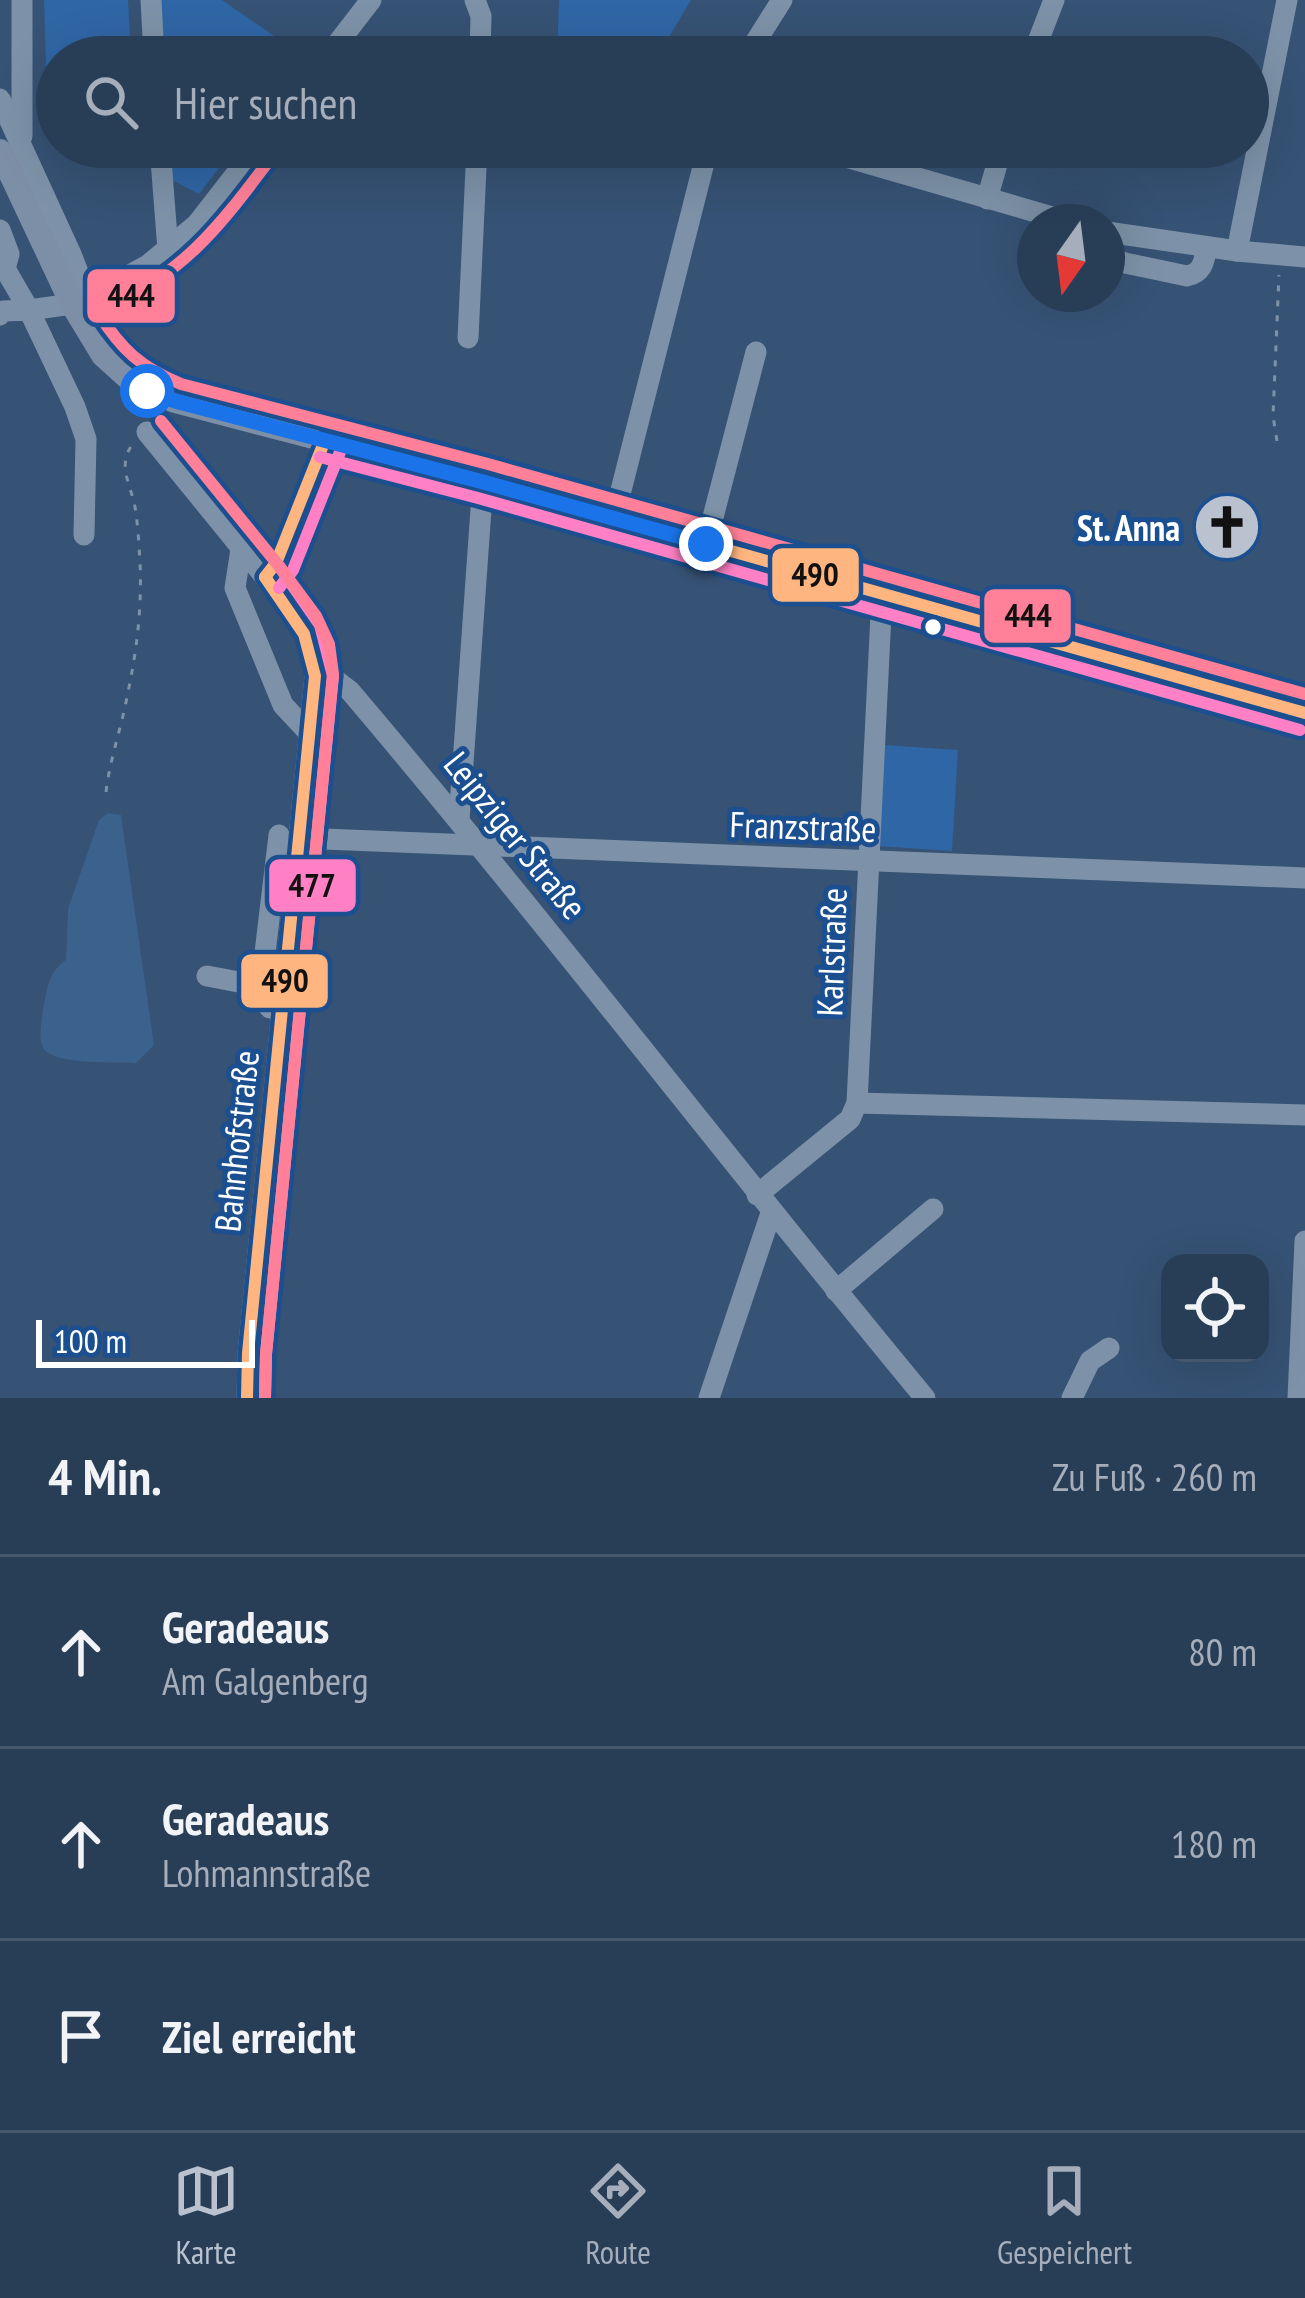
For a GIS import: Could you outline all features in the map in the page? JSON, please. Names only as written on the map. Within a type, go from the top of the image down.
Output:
[{"type":"main road","points":[[11,150],[104,356],[134,383],[175,401],[614,518],[1305,712]]},
{"type":"street","points":[[11,150],[22,0]]},
{"type":"street","points":[[151,0],[153,36]]},
{"type":"street","points":[[343,36],[371,0]]},
{"type":"street","points":[[475,0],[481,36]]},
{"type":"street","points":[[759,36],[782,0]]},
{"type":"street","points":[[1040,36],[1054,0]]},
{"type":"street","points":[[1269,87],[1286,0]]},
{"type":"street","points":[[0,99],[11,150]]},
{"type":"street","points":[[162,168],[168,250]]},
{"type":"street","points":[[0,315],[80,301],[148,265],[197,224],[241,168]]},
{"type":"street","points":[[468,338],[476,168]]},
{"type":"street","points":[[614,518],[703,168]]},
{"type":"street","points":[[882,168],[1017,207]]},
{"type":"street","points":[[987,199],[996,168]]},
{"type":"street","points":[[1237,251],[1253,168]]},
{"type":"street","points":[[0,230],[8,254],[3,265],[29,310],[86,439],[84,535]]},
{"type":"street","points":[[1125,237],[1305,257]]},
{"type":"street","points":[[1125,262],[1187,276],[1201,268],[1207,248]]},
{"type":"street","points":[[706,544],[756,352]]},
{"type":"street","points":[[147,432],[302,626],[312,650],[314,676]]},
{"type":"street","points":[[459,820],[483,482]]},
{"type":"street","points":[[241,549],[236,587],[283,705],[310,734]]},
{"type":"street","name":"Karlstraße","points":[[857,1103],[882,594]]},
{"type":"street","name":"Leipziger Straße","points":[[314,676],[337,681],[350,691],[482,846],[764,1204],[925,1398]]},
{"type":"street","name":"Bahnhofstraße","points":[[247,1398],[282,1009],[289,837],[310,734],[314,676]]},
{"type":"street","points":[[282,1009],[265,1003],[260,986],[289,837]]},
{"type":"street","name":"Franzstraße","points":[[289,837],[1305,878]]},
{"type":"street","points":[[207,976],[260,986]]},
{"type":"street","points":[[709,1398],[764,1204],[850,1120],[857,1103],[1305,1115]]},
{"type":"street","points":[[836,1291],[933,1209]]},
{"type":"street","points":[[1298,1398],[1305,1241]]},
{"type":"street","points":[[1072,1398],[1090,1360],[1109,1348]]},
{"type":"path","points":[[1277,441],[1273,416],[1280,256]]},
{"type":"path","points":[[106,792],[138,632],[140,560],[125,460],[147,432]]},
{"type":"shaded area","points":[[44,0],[128,0],[130,36],[45,36]]},
{"type":"shaded area","points":[[161,0],[222,0],[274,36],[162,36]]},
{"type":"shaded area","points":[[559,0],[691,0],[670,36],[558,36]]},
{"type":"shaded area","points":[[168,168],[219,168],[199,194],[168,178]]},
{"type":"shaded area","points":[[884,745],[958,750],[952,851],[877,846]]},
{"type":"shaded area","points":[[108,813],[121,815],[154,1045],[136,1063],[59,1057],[43,1048],[41,1039],[50,981],[66,960],[68,909],[99,820]]},
{"type":"transit line","name":"444","points":[[263,168],[176,266],[98,313],[133,356],[167,378],[1305,694]]},
{"type":"transit line","name":"444","points":[[161,421],[316,616],[329,644],[333,674],[265,1398]]},
{"type":"transit line","name":"490","points":[[325,440],[1305,713]]},
{"type":"transit line","name":"490","points":[[265,577],[276,563],[325,440]]},
{"type":"transit line","name":"477","points":[[279,588],[293,570],[342,447]]},
{"type":"transit line","name":"477","points":[[320,457],[1300,730]]},
{"type":"transit line","name":"477","points":[[265,1398],[333,676],[320,625],[279,566]]},
{"type":"transit line","name":"490","points":[[247,1398],[315,676],[304,634],[265,577]]},
{"type":"place","name":"St. Anna","points":[[1227,527]]},
{"type":"route","points":[[147,391],[706,544]]}]
